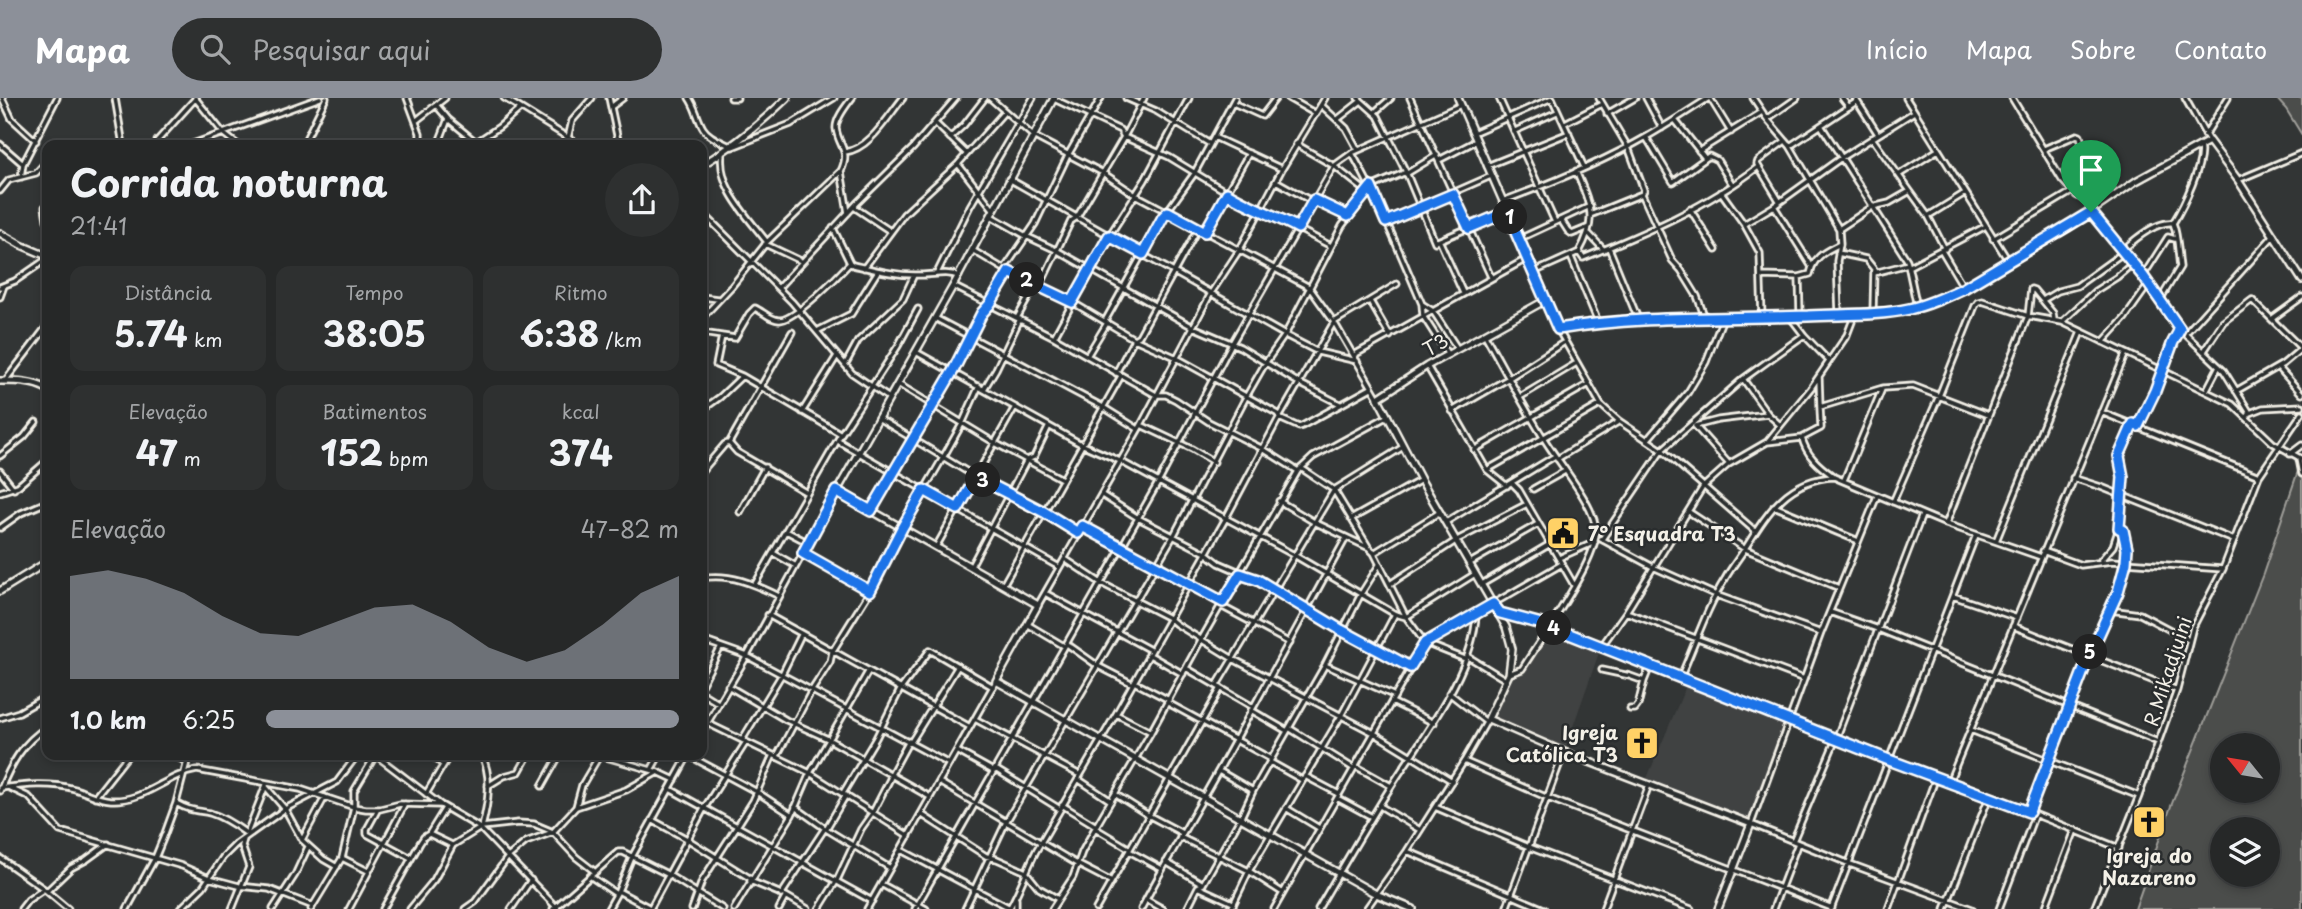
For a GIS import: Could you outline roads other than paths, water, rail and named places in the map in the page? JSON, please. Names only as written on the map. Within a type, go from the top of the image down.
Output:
[{"type":"street","points":[[2,98],[12,119],[36,141]]},
{"type":"street","points":[[21,177],[23,164],[57,98]]},
{"type":"street","points":[[115,98],[122,140]]},
{"type":"street","points":[[158,140],[195,98],[223,134],[231,140]]},
{"type":"street","points":[[205,140],[320,98]]},
{"type":"street","points":[[305,140],[326,98]]},
{"type":"street","points":[[407,98],[417,120],[420,140]]},
{"type":"street","points":[[417,120],[445,98]]},
{"type":"street","points":[[504,98],[571,140]]},
{"type":"street","points":[[568,138],[572,121],[592,98]]},
{"type":"street","points":[[609,98],[618,140]]},
{"type":"street","points":[[611,107],[623,98]]},
{"type":"street","points":[[689,98],[708,134],[732,147],[792,124],[834,98]]},
{"type":"street","points":[[730,98],[737,98]]},
{"type":"street","points":[[707,162],[754,130],[787,98]]},
{"type":"street","points":[[707,312],[766,243],[841,171],[845,152],[836,127],[838,118],[852,98]]},
{"type":"street","points":[[845,152],[852,151],[870,139],[903,98]]},
{"type":"street","points":[[778,288],[854,206],[913,148],[956,98]]},
{"type":"street","points":[[950,138],[988,98],[1033,135],[1103,173],[1134,194],[1309,288],[1354,355],[1421,480],[1500,613],[1512,649],[1508,677],[1464,761],[1407,851],[1366,909]]},
{"type":"street","points":[[937,273],[960,225],[1033,98]]},
{"type":"street","points":[[909,836],[810,773],[707,723],[959,276],[1054,98],[1086,116],[1120,130],[1124,137],[1169,157],[1253,208],[1262,209],[1331,246]]},
{"type":"street","points":[[871,511],[953,371],[969,337],[990,304],[1101,98]]},
{"type":"street","points":[[1126,98],[1210,144]]},
{"type":"street","points":[[984,388],[1071,221],[1077,217],[1144,98]]},
{"type":"street","points":[[1054,337],[1189,98]]},
{"type":"street","points":[[1087,356],[1163,217],[1194,174],[1234,100],[1262,116],[1276,98]]},
{"type":"street","points":[[1287,98],[1316,114]]},
{"type":"street","points":[[867,909],[1140,427],[1175,357],[1240,249],[1296,144],[1325,98]]},
{"type":"street","points":[[1375,112],[1391,98]]},
{"type":"street","points":[[1410,98],[1491,277]]},
{"type":"street","points":[[1499,98],[1555,222]]},
{"type":"street","points":[[1473,133],[1552,98],[1585,167]]},
{"type":"street","points":[[1599,98],[1628,147],[1644,190],[1642,194],[1672,260],[1691,284],[1705,318]]},
{"type":"street","points":[[1607,114],[1635,98]]},
{"type":"street","points":[[1646,98],[1662,128]]},
{"type":"street","points":[[1503,201],[1541,187],[1628,147],[1675,120],[1699,100],[1709,98],[1731,132]]},
{"type":"street","points":[[1753,98],[1790,146],[1839,229],[1839,314]]},
{"type":"street","points":[[1767,119],[1797,98]]},
{"type":"street","points":[[1842,98],[1849,107]]},
{"type":"street","points":[[1906,98],[2009,262]]},
{"type":"street","points":[[2012,98],[2062,180],[2085,200],[2106,201]]},
{"type":"street","points":[[2185,98],[2207,138],[2238,180],[2302,280]]},
{"type":"street","points":[[1558,329],[1638,319],[1856,314],[1917,307],[1964,288],[2200,146],[2228,98]]},
{"type":"street","points":[[1338,119],[1363,100],[1375,112],[1406,173],[1433,241],[1440,242],[1507,212]]},
{"type":"street","points":[[1790,146],[1822,127],[1856,100],[1878,134]]},
{"type":"street","points":[[917,907],[1334,166],[1352,153],[1459,101],[1564,342],[1601,405],[1619,421],[1662,450],[1755,531]]},
{"type":"street","points":[[1565,123],[1602,104]]},
{"type":"street","points":[[1321,105],[1338,119],[1351,135],[1358,150]]},
{"type":"street","points":[[437,106],[470,140]]},
{"type":"street","points":[[480,140],[521,108]]},
{"type":"street","points":[[864,268],[904,214],[958,164],[1005,111]]},
{"type":"street","points":[[1515,131],[1558,111]]},
{"type":"street","points":[[1699,151],[1762,112]]},
{"type":"street","points":[[1744,224],[1914,112]]},
{"type":"street","points":[[440,140],[448,119]]},
{"type":"street","points":[[1675,120],[1705,158]]},
{"type":"street","points":[[935,122],[967,154]]},
{"type":"street","points":[[1822,127],[1909,265],[1917,307]]},
{"type":"street","points":[[1487,166],[1569,133]]},
{"type":"street","points":[[1993,239],[2075,193],[2086,158],[2080,136],[2044,149]]},
{"type":"street","points":[[1214,137],[1282,169]]},
{"type":"street","points":[[1646,137],[1673,182],[1705,158],[1713,156],[1733,185]]},
{"type":"street","points":[[1872,138],[1928,216],[1964,288]]},
{"type":"street","points":[[965,909],[1006,822],[1174,535],[1246,397],[1285,335],[1348,216],[1371,187],[1476,141]]},
{"type":"street","points":[[1780,202],[1758,167],[1758,160],[1785,141]]},
{"type":"street","points":[[1296,144],[1334,166],[1367,192]]},
{"type":"street","points":[[0,145],[23,164]]},
{"type":"street","points":[[2160,300],[2179,267],[2174,223],[2187,199],[2200,162],[2200,146]]},
{"type":"street","points":[[1900,174],[1938,150]]},
{"type":"street","points":[[722,153],[721,164],[727,186],[766,243],[801,261]]},
{"type":"street","points":[[1205,232],[1249,153]]},
{"type":"street","points":[[1352,153],[1371,187],[1422,304],[1423,316],[1448,355]]},
{"type":"street","points":[[2238,180],[2302,153]]},
{"type":"street","points":[[958,164],[992,213],[1026,236],[1125,287],[1193,327],[1240,347],[1340,404]]},
{"type":"street","points":[[0,183],[36,173],[42,166]]},
{"type":"street","points":[[1579,252],[1583,258],[1657,226],[1733,185],[1758,167]]},
{"type":"street","points":[[841,171],[848,213]]},
{"type":"street","points":[[1534,272],[1579,252],[1589,234],[1591,206],[1576,171]]},
{"type":"street","points":[[1386,222],[1491,176]]},
{"type":"street","points":[[1009,179],[1285,335],[1318,352],[1357,361]]},
{"type":"street","points":[[1276,181],[1348,216]]},
{"type":"street","points":[[0,191],[6,182]]},
{"type":"street","points":[[1839,229],[1872,207],[1889,204],[1910,191]]},
{"type":"street","points":[[1721,192],[1744,224],[1760,253],[1762,318]]},
{"type":"street","points":[[1928,216],[1965,193]]},
{"type":"street","points":[[1590,215],[1642,194]]},
{"type":"street","points":[[854,206],[890,231]]},
{"type":"street","points":[[1519,239],[1591,206]]},
{"type":"street","points":[[1774,206],[1812,267]]},
{"type":"street","points":[[1690,209],[1716,250]]},
{"type":"street","points":[[2091,212],[2143,276],[2180,329],[2219,366],[2248,415]]},
{"type":"street","points":[[707,217],[799,310],[861,381],[889,398]]},
{"type":"street","points":[[1561,220],[1572,234],[1590,227]]},
{"type":"street","points":[[2043,300],[2058,291],[2077,286],[2149,231],[2166,223],[2174,223]]},
{"type":"street","points":[[1874,273],[1909,265],[1986,226]]},
{"type":"street","points":[[833,228],[850,263],[878,271],[914,275],[947,272],[959,276]]},
{"type":"street","points":[[1003,585],[1103,407],[1134,339],[1139,336],[1157,305],[1198,228]]},
{"type":"street","points":[[0,233],[42,255]]},
{"type":"street","points":[[1589,234],[1604,250]]},
{"type":"street","points":[[2185,334],[2274,235]]},
{"type":"street","points":[[2143,276],[2168,237],[2175,239]]},
{"type":"street","points":[[1440,242],[1463,293]]},
{"type":"street","points":[[1761,276],[1799,277],[1810,274],[1815,260],[1823,252],[1840,244]]},
{"type":"street","points":[[1609,248],[1638,319]]},
{"type":"street","points":[[972,250],[1072,302],[1134,339],[1175,357],[1298,427],[1371,388]]},
{"type":"street","points":[[1838,253],[1866,259],[1874,269],[1873,313]]},
{"type":"street","points":[[1571,257],[1598,322]]},
{"type":"street","points":[[1354,355],[1528,258]]},
{"type":"street","points":[[0,297],[2,287],[15,281],[42,261]]},
{"type":"street","points":[[707,334],[735,338],[753,308],[778,321],[799,310],[850,263]]},
{"type":"street","points":[[2062,323],[2095,291],[2118,277],[2133,263]]},
{"type":"street","points":[[817,331],[851,314],[878,271]]},
{"type":"street","points":[[845,365],[858,341],[902,299],[914,275]]},
{"type":"street","points":[[1799,277],[1801,316]]},
{"type":"street","points":[[901,850],[1009,908],[1024,883],[1026,872],[1041,842],[1116,714],[1334,322],[1397,284]]},
{"type":"street","points":[[2104,342],[2149,284]]},
{"type":"street","points":[[953,286],[1019,318],[1156,395],[1166,395],[1334,490],[1374,553],[1406,617],[1425,643],[1466,657],[1508,677]]},
{"type":"street","points":[[1946,524],[2028,316],[2031,289],[2053,313],[2054,321]]},
{"type":"street","points":[[2273,318],[2302,297]]},
{"type":"street","points":[[707,298],[718,299]]},
{"type":"street","points":[[1370,300],[1390,336]]},
{"type":"street","name":"T3","points":[[1378,398],[1427,366],[1546,300]]},
{"type":"street","points":[[2204,351],[2223,322],[2251,300],[2302,348],[2278,367],[2236,391]]},
{"type":"street","points":[[1893,502],[1978,302],[1982,301],[2028,316],[2062,323],[2232,404],[2248,415],[2279,447],[2301,459],[2302,474]]},
{"type":"street","points":[[1422,304],[1433,311],[1458,349]]},
{"type":"street","points":[[755,584],[841,434],[898,346],[918,309]]},
{"type":"street","points":[[1601,646],[1626,612],[1703,488],[1729,464],[1767,442],[1829,361],[1847,335],[1856,314]]},
{"type":"street","points":[[1791,316],[1804,335],[1829,361]]},
{"type":"street","points":[[935,318],[1140,427],[1178,442],[1214,462]]},
{"type":"street","points":[[1648,439],[1688,392],[1706,362],[1723,318]]},
{"type":"street","points":[[2138,426],[2180,329]]},
{"type":"street","points":[[707,466],[729,443],[792,332]]},
{"type":"street","points":[[1996,541],[2081,332]]},
{"type":"street","points":[[2,381],[42,334]]},
{"type":"street","points":[[1485,335],[1543,438],[1589,507],[1597,527],[1596,539],[1574,585],[1522,669],[1508,677]]},
{"type":"street","points":[[1602,539],[1662,450],[1743,379],[1804,335]]},
{"type":"street","points":[[722,336],[715,363],[841,434]]},
{"type":"street","points":[[1451,411],[1564,342]]},
{"type":"street","points":[[916,352],[1081,444],[1120,461],[1294,555],[1395,614],[1406,617],[1475,573]]},
{"type":"street","points":[[1950,782],[2125,355]]},
{"type":"street","points":[[802,412],[837,356]]},
{"type":"street","points":[[1520,397],[1576,363]]},
{"type":"street","points":[[1427,366],[1487,470],[1520,491],[1574,585]]},
{"type":"street","points":[[2206,391],[2219,366]]},
{"type":"street","points":[[2278,367],[2302,394]]},
{"type":"street","points":[[1767,442],[1802,438],[1821,428],[1819,375]]},
{"type":"street","points":[[707,407],[742,376]]},
{"type":"street","points":[[1743,379],[1768,414],[1780,425]]},
{"type":"street","points":[[2,381],[42,386]]},
{"type":"street","points":[[898,384],[962,424],[1063,479]]},
{"type":"street","points":[[1474,450],[1589,384]]},
{"type":"street","points":[[692,909],[702,881],[739,825],[775,756],[830,662],[832,652],[870,591],[902,528],[962,424],[979,386]]},
{"type":"street","points":[[1820,407],[1882,387],[1913,386],[1988,415]]},
{"type":"street","points":[[1844,480],[1882,387]]},
{"type":"street","points":[[1487,470],[1601,405]]},
{"type":"street","points":[[2248,415],[2263,408],[2302,406]]},
{"type":"street","points":[[936,547],[1015,407]]},
{"type":"street","points":[[2101,412],[2259,475]]},
{"type":"street","name":"R.Mikadjuini","points":[[2094,909],[2177,690],[2193,627],[2223,569],[2259,475],[2302,413]]},
{"type":"street","points":[[1693,424],[1768,414]]},
{"type":"street","points":[[1052,909],[1073,877],[1095,827],[1299,469],[1313,457],[1388,415]]},
{"type":"street","points":[[878,418],[976,477],[1078,533]]},
{"type":"street","points":[[1446,522],[1619,421]]},
{"type":"street","points":[[0,456],[24,437],[36,422]]},
{"type":"street","points":[[1693,424],[1729,464]]},
{"type":"street","points":[[2101,561],[2113,546],[2119,528],[2122,495],[2119,456],[2133,424]]},
{"type":"street","points":[[971,566],[1027,460],[1034,457],[1049,426]]},
{"type":"street","points":[[1802,438],[1814,461],[1834,477]]},
{"type":"street","points":[[838,441],[1059,567]]},
{"type":"street","points":[[729,443],[737,452],[807,493]]},
{"type":"street","points":[[2290,454],[2302,445]]},
{"type":"street","points":[[1096,909],[1201,723],[1233,659],[1334,490],[1404,447]]},
{"type":"street","points":[[0,492],[13,489],[42,465]]},
{"type":"street","points":[[740,512],[765,467]]},
{"type":"street","points":[[0,471],[13,489]]},
{"type":"street","points":[[1533,489],[1565,471]]},
{"type":"street","points":[[1680,678],[1716,595],[1755,531],[1774,506],[1796,487],[1816,478],[1834,477],[1844,480],[1946,524],[2041,557]]},
{"type":"street","points":[[2073,478],[2234,540]]},
{"type":"street","points":[[1351,519],[1421,480]]},
{"type":"street","points":[[836,491],[1038,605]]},
{"type":"street","points":[[1102,495],[1138,518],[1174,535],[1240,574],[1258,580],[1306,610],[1410,667]]},
{"type":"street","points":[[1718,909],[1821,633],[1877,496]]},
{"type":"street","points":[[1279,501],[1314,522],[1369,548]]},
{"type":"street","points":[[0,528],[21,513],[42,504]]},
{"type":"street","points":[[1390,584],[1457,540],[1527,505]]},
{"type":"street","points":[[1774,506],[1857,541]]},
{"type":"street","points":[[1688,511],[1745,549],[1839,588]]},
{"type":"street","points":[[1374,553],[1440,512]]},
{"type":"street","points":[[1773,909],[1795,842],[1922,514]]},
{"type":"street","points":[[1470,563],[1539,524]]},
{"type":"street","points":[[1082,526],[1290,643]]},
{"type":"street","points":[[1999,909],[2069,708],[2118,592],[2126,562],[2126,537],[2119,528]]},
{"type":"street","points":[[786,531],[809,543]]},
{"type":"street","points":[[1464,761],[1549,798],[1832,909],[1976,535]]},
{"type":"street","points":[[1141,909],[1346,538]]},
{"type":"street","points":[[1559,558],[1596,539],[1602,539],[1653,567],[1716,595],[1821,633]]},
{"type":"street","points":[[1482,584],[1550,544]]},
{"type":"street","points":[[2043,551],[2081,565],[2101,561],[2223,569]]},
{"type":"street","points":[[773,553],[796,566]]},
{"type":"street","points":[[803,553],[870,591]]},
{"type":"street","points":[[1065,559],[1101,583],[1169,618],[1233,659],[1374,733],[1451,781]]},
{"type":"street","points":[[1274,909],[1425,643],[1562,564]]},
{"type":"street","points":[[0,592],[42,565]]},
{"type":"street","points":[[1187,909],[1241,817],[1252,791],[1379,565]]},
{"type":"street","points":[[707,577],[739,579],[779,596]]},
{"type":"street","points":[[1045,593],[1184,674]]},
{"type":"street","points":[[1953,596],[2017,618]]},
{"type":"street","points":[[2110,610],[2146,617],[2189,640]]},
{"type":"street","points":[[1626,612],[1804,680]]},
{"type":"street","points":[[1830,612],[2158,742]]},
{"type":"street","points":[[1500,613],[1549,626],[2119,848]]},
{"type":"street","points":[[1231,909],[1249,871],[1341,716],[1395,614]]},
{"type":"street","points":[[1318,909],[1391,786],[1434,723],[1466,657],[1476,614]]},
{"type":"street","points":[[768,615],[970,727]]},
{"type":"street","points":[[1027,624],[1372,817]]},
{"type":"street","points":[[2014,626],[2177,690]]},
{"type":"street","points":[[590,876],[651,909],[667,874],[782,674],[801,635]]},
{"type":"street","points":[[707,642],[747,656],[949,764]]},
{"type":"street","points":[[707,674],[721,647]]},
{"type":"street","points":[[779,909],[803,861],[825,829],[900,690],[930,650],[1033,701],[1376,894],[1413,909]]},
{"type":"street","points":[[1325,665],[1395,696]]},
{"type":"street","points":[[819,909],[910,742],[958,666]]},
{"type":"street","points":[[1630,709],[1635,709],[1638,705],[1650,666]]},
{"type":"street","points":[[1186,668],[1353,768],[1357,767],[1391,786]]},
{"type":"street","points":[[1602,670],[1644,681]]},
{"type":"street","points":[[734,909],[792,814],[810,773],[867,672]]},
{"type":"street","points":[[728,686],[930,797]]},
{"type":"street","points":[[1449,694],[1487,721],[1850,864],[1972,909]]},
{"type":"street","points":[[707,696],[719,703]]},
{"type":"street","points":[[0,718],[19,712],[42,699]]},
{"type":"street","points":[[1392,702],[1434,723]]},
{"type":"street","points":[[1116,714],[1151,732]]},
{"type":"street","points":[[975,719],[1046,756],[1111,801]]},
{"type":"street","points":[[1970,730],[2138,796]]},
{"type":"street","points":[[42,731],[18,753],[0,788],[35,783],[74,789],[112,800],[141,796],[184,772],[197,770],[266,785],[300,789],[354,807],[378,809],[405,804],[443,807]]},
{"type":"street","points":[[957,751],[993,771],[997,769],[1162,869]]},
{"type":"street","points":[[1506,909],[1564,752]]},
{"type":"street","points":[[95,797],[124,760]]},
{"type":"street","points":[[127,909],[155,859],[176,803],[187,762],[183,760]]},
{"type":"street","points":[[180,909],[192,899],[223,857],[246,835],[285,808],[337,782],[354,760]]},
{"type":"street","points":[[8,787],[29,797],[60,831],[182,866],[209,878],[282,894],[312,907],[342,858],[354,807],[354,791],[372,760]]},
{"type":"street","points":[[382,760],[443,807],[481,827],[556,908],[618,852],[667,874],[723,909]]},
{"type":"street","points":[[438,760],[443,765]]},
{"type":"street","points":[[426,794],[446,760]]},
{"type":"street","points":[[481,827],[488,806],[488,786],[483,760]]},
{"type":"street","points":[[488,786],[504,776],[519,772],[526,760]]},
{"type":"street","points":[[542,786],[556,760]]},
{"type":"street","points":[[465,909],[475,902],[509,857],[526,842],[553,832],[576,807],[582,785],[594,760]]},
{"type":"street","points":[[615,760],[658,772],[675,780]]},
{"type":"street","points":[[651,770],[657,760]]},
{"type":"street","points":[[608,909],[632,857],[686,760]]},
{"type":"street","points":[[698,760],[792,814]]},
{"type":"street","points":[[1219,771],[1252,791]]},
{"type":"street","points":[[576,807],[626,790],[658,772]]},
{"type":"street","points":[[1888,909],[1936,777]]},
{"type":"street","points":[[939,782],[1110,881]]},
{"type":"street","points":[[266,785],[285,808],[308,847],[337,867]]},
{"type":"street","points":[[232,909],[248,867],[242,846],[266,785]]},
{"type":"street","points":[[1603,909],[1650,785]]},
{"type":"street","points":[[670,789],[872,901]]},
{"type":"street","points":[[1115,794],[1283,893]]},
{"type":"street","points":[[1945,909],[1989,796]]},
{"type":"street","points":[[302,840],[325,797]]},
{"type":"street","points":[[176,803],[192,812],[223,818],[246,835]]},
{"type":"street","points":[[349,909],[405,804]]},
{"type":"street","points":[[1380,806],[1420,830]]},
{"type":"street","points":[[383,909],[443,807]]},
{"type":"street","points":[[795,807],[825,829],[890,868]]},
{"type":"street","points":[[1435,807],[1529,847],[1691,909]]},
{"type":"street","points":[[1286,808],[1319,828]]},
{"type":"street","points":[[378,809],[366,832],[411,858]]},
{"type":"street","points":[[921,814],[990,858],[1026,872],[1040,888],[1058,899]]},
{"type":"street","points":[[652,820],[750,880],[808,909]]},
{"type":"street","points":[[410,909],[433,880],[453,845],[481,827],[525,823],[553,832],[576,857],[594,871]]},
{"type":"street","points":[[2045,909],[2075,830]]},
{"type":"street","points":[[429,834],[453,845]]},
{"type":"street","points":[[21,909],[28,900],[46,890],[66,872],[108,844]]},
{"type":"street","points":[[273,909],[295,875],[308,847]]},
{"type":"street","points":[[1407,851],[1544,909]]},
{"type":"street","points":[[0,858],[68,909]]},
{"type":"street","points":[[342,858],[369,871]]},
{"type":"street","points":[[1166,862],[1233,903]]},
{"type":"street","points":[[512,909],[530,880]]},
{"type":"street","points":[[881,884],[917,907],[926,909]]},
{"type":"street","points":[[1016,897],[1016,909]]},
{"type":"street","points":[[1146,899],[1163,909]]},
{"type":"place","name":"7° Esquadra T3","points":[[1563,533]]},
{"type":"place","name":"Igreja Católica T3","points":[[1642,743]]},
{"type":"place","name":"Igreja do Nazareno","points":[[2149,822]]}]
